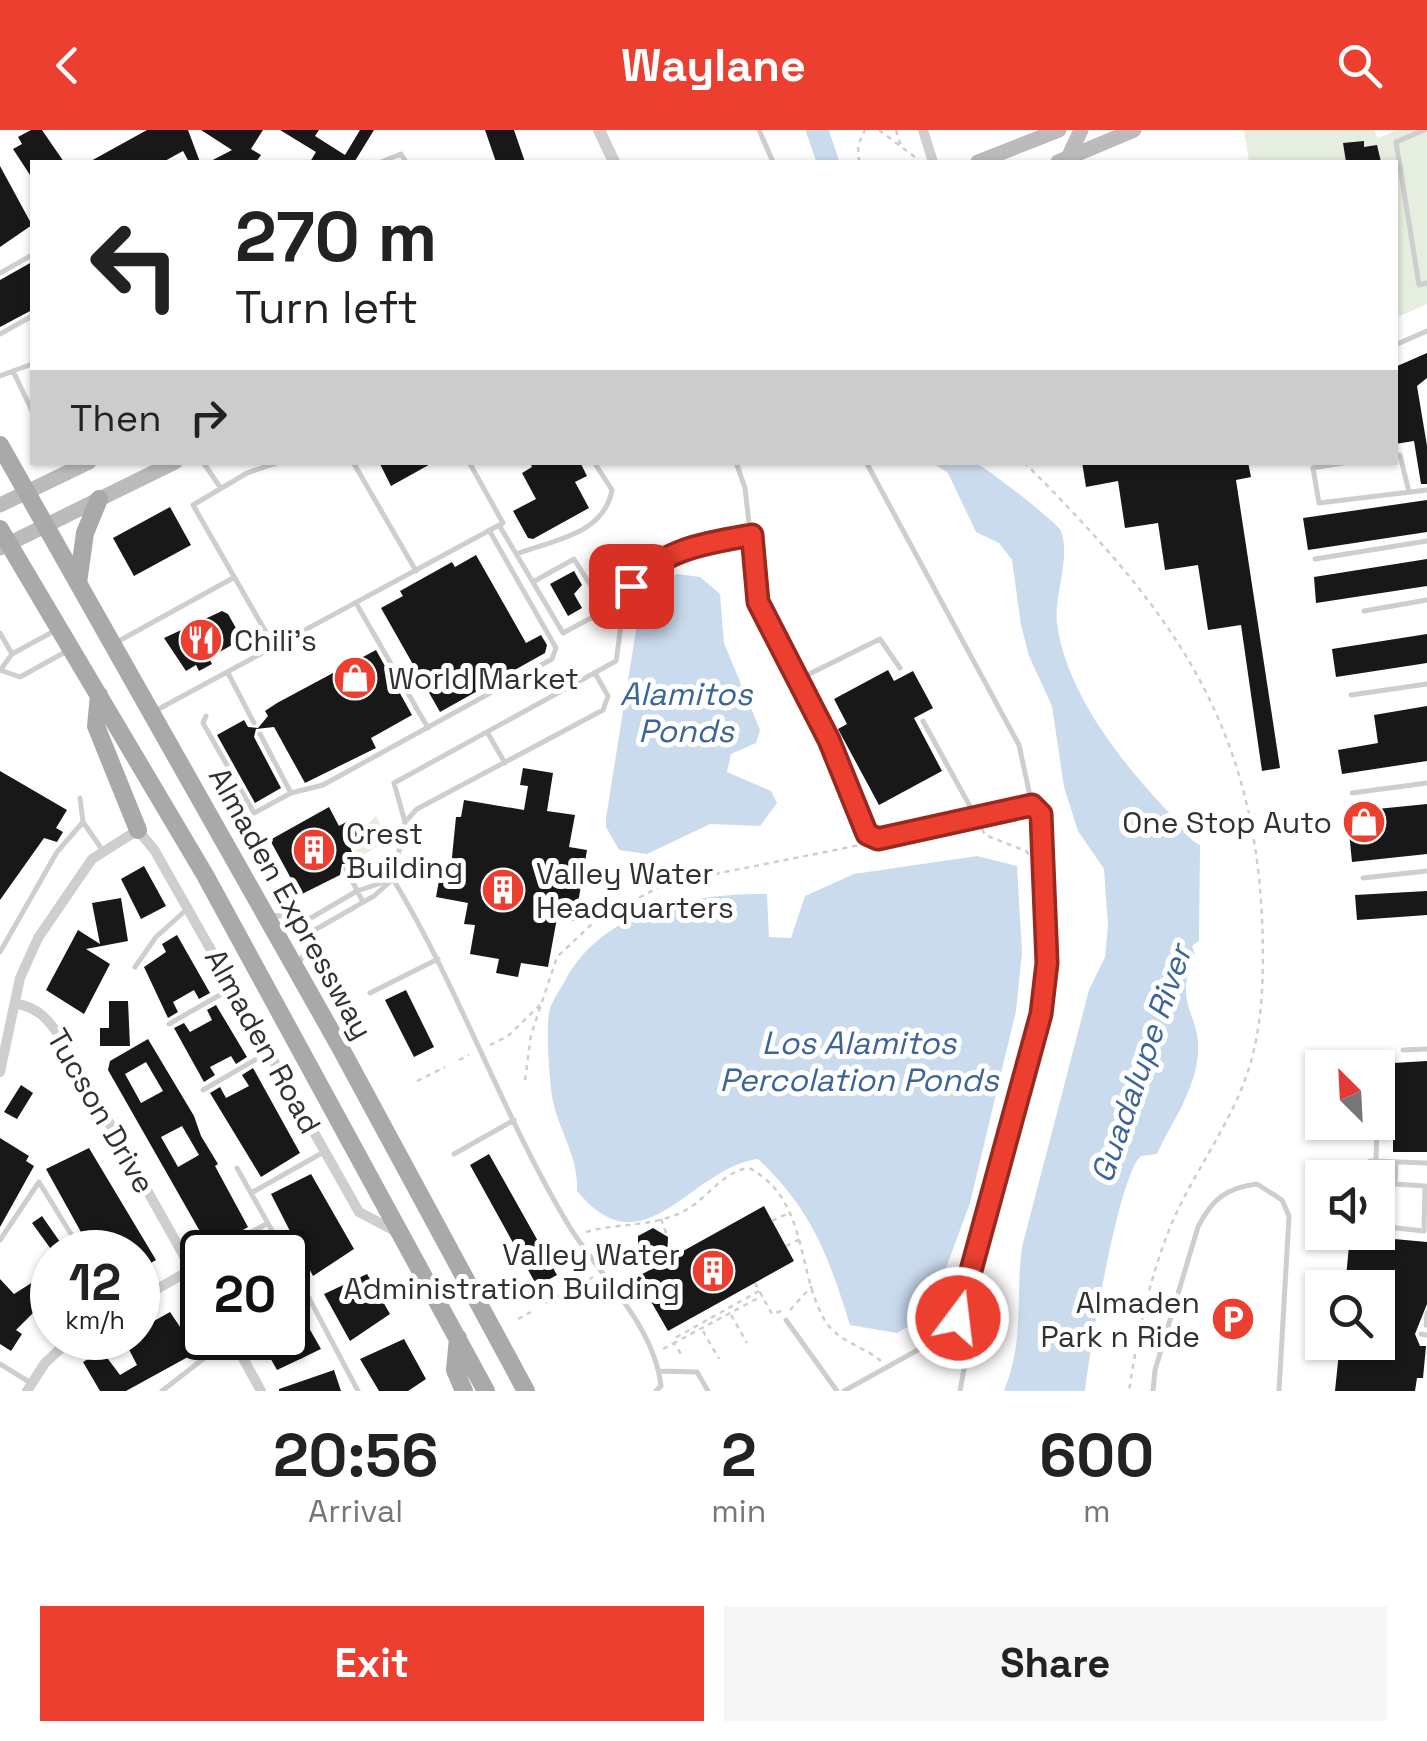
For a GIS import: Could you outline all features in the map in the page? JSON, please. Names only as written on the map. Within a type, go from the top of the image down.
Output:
[{"type":"main road","points":[[983,160],[1059,130]]},
{"type":"main road","points":[[1063,160],[1081,130]]},
{"type":"main road","points":[[1063,160],[1134,130]]},
{"type":"main road","name":"Almaden Expressway","points":[[0,446],[296,969],[526,1391]]},
{"type":"main road","points":[[0,505],[82,465]]},
{"type":"main road","points":[[3,541],[169,465]]},
{"type":"main road","points":[[78,583],[85,533],[99,498]]},
{"type":"main road","name":"Almaden Expressway","points":[[3,541],[205,875],[486,1391]]},
{"type":"main road","points":[[99,695],[96,726],[138,830]]},
{"type":"main road","points":[[458,1338],[455,1370],[464,1391]]},
{"type":"street","points":[[599,130],[613,160]]},
{"type":"street","points":[[923,130],[931,160]]},
{"type":"street","points":[[0,1072],[6,1022],[38,938],[83,870],[103,851],[138,830]]},
{"type":"street","name":"Almaden Road","points":[[138,830],[188,909],[359,1212],[402,1235]]},
{"type":"street","name":"Tucson Drive","points":[[15,1004],[29,1005],[48,1019],[62,1039],[180,1249]]},
{"type":"street","points":[[29,1387],[53,1360]]},
{"type":"street","points":[[243,1360],[261,1391]]},
{"type":"lane","points":[[759,130],[771,160]]},
{"type":"lane","points":[[1424,130],[1396,142],[1418,285],[1427,283]]},
{"type":"lane","points":[[384,160],[401,154],[405,160]]},
{"type":"lane","points":[[0,273],[30,255]]},
{"type":"lane","points":[[0,334],[30,317]]},
{"type":"lane","points":[[1398,344],[1427,331]]},
{"type":"lane","points":[[0,376],[30,365]]},
{"type":"lane","points":[[13,371],[30,407]]},
{"type":"lane","points":[[1398,455],[1409,492]]},
{"type":"lane","points":[[205,465],[220,487]]},
{"type":"lane","points":[[273,465],[220,487],[192,505],[274,648]]},
{"type":"lane","points":[[355,465],[416,571]]},
{"type":"lane","points":[[152,713],[503,523],[471,465]]},
{"type":"lane","points":[[517,554],[577,532],[601,516],[612,490],[596,465]]},
{"type":"lane","points":[[737,465],[752,535],[758,602],[829,740],[858,822],[874,837],[1032,805]]},
{"type":"lane","points":[[786,1320],[840,1391],[943,1336],[958,1318],[1041,1014],[1047,963],[1041,814],[1032,805],[1018,745],[868,465]]},
{"type":"lane","points":[[1331,465],[1314,468],[1319,503],[1427,490]]},
{"type":"lane","points":[[499,525],[563,633],[606,610],[574,560],[533,582]]},
{"type":"lane","points":[[206,716],[205,729],[250,812],[291,793],[324,785],[558,652],[489,530]]},
{"type":"lane","points":[[296,969],[313,931],[363,902],[392,878],[405,822],[394,783],[616,661],[631,586],[648,565],[695,545],[752,535]]},
{"type":"lane","points":[[1316,559],[1427,541]]},
{"type":"lane","points":[[114,644],[232,578]]},
{"type":"lane","points":[[1364,611],[1427,600]]},
{"type":"lane","points":[[356,604],[428,728]]},
{"type":"lane","points":[[59,628],[12,654],[0,671],[20,678],[71,648]]},
{"type":"lane","points":[[0,633],[12,654]]},
{"type":"lane","points":[[800,679],[880,639],[900,668]]},
{"type":"lane","points":[[405,822],[417,809],[603,710],[608,696],[596,672]]},
{"type":"lane","points":[[228,673],[254,724]]},
{"type":"lane","points":[[1352,695],[1427,684]]},
{"type":"lane","points":[[923,721],[977,819]]},
{"type":"lane","points":[[486,732],[506,763]]},
{"type":"lane","points":[[260,734],[291,793]]},
{"type":"lane","points":[[1352,793],[1427,783]]},
{"type":"lane","points":[[80,798],[84,822],[103,851]]},
{"type":"lane","points":[[403,807],[417,809]]},
{"type":"lane","points":[[0,952],[57,852],[84,822]]},
{"type":"lane","points":[[346,870],[363,902]]},
{"type":"lane","points":[[1363,878],[1427,871]]},
{"type":"lane","points":[[264,913],[302,920],[392,878]]},
{"type":"lane","points":[[392,878],[438,959],[567,1222],[645,1334],[659,1371],[661,1386],[656,1391]]},
{"type":"lane","points":[[135,967],[156,938],[188,909]]},
{"type":"lane","points":[[370,993],[438,959]]},
{"type":"lane","points":[[169,1024],[233,988]]},
{"type":"lane","points":[[1403,1050],[1427,1049]]},
{"type":"lane","points":[[203,1090],[269,1052]]},
{"type":"lane","points":[[454,1154],[514,1120]]},
{"type":"lane","points":[[251,1193],[325,1152]]},
{"type":"lane","points":[[1395,1228],[1425,1231],[1426,1186],[1394,1184],[1396,1162],[1427,1163]]},
{"type":"lane","points":[[237,1168],[272,1230]]},
{"type":"lane","points":[[0,1240],[39,1182],[68,1230]]},
{"type":"lane","points":[[1153,1391],[1198,1227],[1209,1205],[1222,1194],[1257,1184],[1282,1200],[1289,1216],[1279,1391]]},
{"type":"lane","points":[[255,1230],[268,1223]]},
{"type":"lane","points":[[310,1300],[358,1391]]},
{"type":"lane","points":[[1426,1324],[1427,1313]]},
{"type":"lane","points":[[958,1318],[969,1342],[960,1391]]},
{"type":"lane","points":[[162,1391],[202,1360]]},
{"type":"lane","points":[[0,1364],[29,1387]]},
{"type":"lane","points":[[659,1371],[697,1372],[708,1391]]},
{"type":"path","points":[[859,160],[858,145],[865,130]]},
{"type":"path","points":[[879,130],[915,157]]},
{"type":"path","points":[[896,130],[903,150]]},
{"type":"path","points":[[1027,465],[1119,562],[1184,646],[1230,748],[1258,862],[1264,965],[1252,1056],[1244,1083],[1168,1234],[1139,1333],[1129,1391]]},
{"type":"path","points":[[977,819],[985,835],[1026,851],[1044,873]]},
{"type":"path","points":[[525,1080],[530,1035],[557,956],[595,921],[665,884],[861,846],[874,837]]},
{"type":"path","points":[[490,1045],[508,1036],[541,1004]]},
{"type":"path","points":[[459,1060],[475,1052]]},
{"type":"path","points":[[416,1080],[445,1067]]},
{"type":"path","points":[[584,1232],[661,1219],[690,1208],[740,1169],[749,1168],[770,1185],[790,1212],[824,1319],[836,1335],[887,1366]]},
{"type":"path","points":[[772,1221],[790,1212]]},
{"type":"path","points":[[661,1219],[667,1234]]},
{"type":"path","points":[[786,1246],[801,1238]]},
{"type":"path","points":[[648,1266],[658,1262]]},
{"type":"path","points":[[581,1284],[594,1277]]},
{"type":"path","points":[[756,1283],[772,1314],[783,1308],[786,1313],[813,1285]]},
{"type":"path","points":[[546,1303],[566,1292]]},
{"type":"path","points":[[662,1350],[761,1294]]},
{"type":"path","points":[[674,1343],[700,1324],[761,1294]]},
{"type":"path","points":[[518,1318],[532,1312]]},
{"type":"path","points":[[730,1314],[747,1343]]},
{"type":"path","points":[[695,1316],[719,1359]]},
{"type":"path","points":[[674,1343],[681,1354]]},
{"type":"green space","points":[[1244,130],[1374,130],[1378,138],[1397,130],[1427,130],[1427,304],[1398,317],[1398,160],[1249,160]]},
{"type":"green space","points":[[376,816],[384,832],[378,846],[360,857],[351,842]]},
{"type":"water","points":[[936,465],[979,465],[1061,531],[1064,552],[1057,623],[1072,677],[1118,753],[1200,845],[1199,941],[1192,946],[1195,955],[1186,985],[1198,1038],[1196,1066],[1188,1092],[1157,1154],[1141,1156],[1132,1169],[1106,1266],[1085,1391],[1004,1391],[1015,1354],[1022,1247],[1089,990],[1105,957],[1108,925],[1104,869],[1078,831],[1064,787],[1052,706],[1029,656],[1012,560],[999,543],[976,532],[948,473]]},
{"type":"water","name":"Alamitos Ponds","points":[[677,574],[700,577],[720,594],[724,643],[760,730],[756,743],[731,754],[727,772],[771,791],[777,803],[760,826],[710,824],[647,854],[619,850],[606,827],[606,818],[640,605],[654,584]]},
{"type":"water","name":"Los Alamitos Percolation Ponds","points":[[977,856],[1017,866],[1022,952],[1016,1011],[970,1203],[929,1314],[897,1333],[850,1325],[834,1277],[805,1215],[758,1159],[733,1166],[646,1219],[624,1222],[601,1214],[577,1191],[574,1165],[551,1089],[549,1013],[566,979],[603,936],[627,921],[681,902],[767,894],[769,937],[791,938],[805,896],[854,874]]},
{"type":"building","points":[[31,130],[42,130],[63,160],[30,160],[30,175],[13,149],[22,144],[18,137]]},
{"type":"building","points":[[147,130],[188,130],[199,160],[188,160],[183,151],[167,160],[93,160]]},
{"type":"building","points":[[201,130],[263,130],[251,149],[261,155],[257,160],[213,160],[232,150]]},
{"type":"building","points":[[280,130],[319,130],[315,136],[345,155],[360,130],[374,130],[356,160],[311,160],[316,152]]},
{"type":"building","points":[[485,130],[514,130],[524,160],[495,160]]},
{"type":"building","points":[[1364,141],[1364,147],[1377,145],[1381,160],[1346,160],[1343,143]]},
{"type":"building","points":[[0,166],[30,226],[0,247]]},
{"type":"building","points":[[30,263],[30,311],[0,327],[0,280]]},
{"type":"building","points":[[1427,353],[1427,378],[1417,386],[1427,446],[1427,484],[1421,484],[1414,441],[1398,444],[1398,366]]},
{"type":"building","points":[[380,465],[429,465],[391,486]]},
{"type":"building","points":[[582,465],[587,476],[575,482],[589,508],[533,539],[528,538],[513,511],[536,499],[522,473],[532,467]]},
{"type":"building","points":[[1082,465],[1249,465],[1251,477],[1236,480],[1280,768],[1262,771],[1241,625],[1208,630],[1198,565],[1165,570],[1158,523],[1125,528],[1118,481],[1086,487]]},
{"type":"building","points":[[1427,500],[1427,532],[1308,550],[1303,518]]},
{"type":"building","points":[[170,507],[191,545],[134,576],[113,538]]},
{"type":"building","points":[[476,555],[526,643],[541,635],[547,645],[545,653],[440,712],[381,608],[403,596],[400,591],[452,562],[455,567]]},
{"type":"building","points":[[1427,559],[1427,586],[1316,603],[1314,577]]},
{"type":"building","points":[[574,571],[582,585],[574,594],[582,608],[568,616],[550,584]]},
{"type":"building","name":"Chili's","points":[[222,611],[228,614],[241,637],[239,641],[209,658],[212,664],[199,671],[196,665],[186,671],[164,638]]},
{"type":"building","points":[[1427,634],[1427,663],[1336,677],[1332,649]]},
{"type":"building","points":[[376,650],[412,715],[371,738],[376,748],[305,783],[274,727],[256,729],[254,737],[281,788],[255,803],[217,735],[244,720],[248,727],[258,728],[268,716],[265,711],[277,703]]},
{"type":"building","points":[[888,670],[894,681],[913,671],[933,708],[914,718],[942,771],[879,805],[838,729],[847,724],[834,699]]},
{"type":"building","points":[[1427,706],[1427,761],[1342,774],[1338,750],[1378,743],[1374,715]]},
{"type":"building","name":"Valley Water Headquarters","points":[[523,768],[553,773],[547,811],[575,815],[569,847],[587,850],[575,921],[557,918],[548,967],[521,963],[518,977],[496,973],[499,959],[470,954],[475,925],[464,924],[468,903],[436,897],[440,875],[450,877],[456,817],[461,817],[464,800],[524,810],[528,786],[520,785]]},
{"type":"building","points":[[0,771],[67,810],[56,828],[63,832],[57,842],[44,838],[0,900]]},
{"type":"building","points":[[1427,804],[1427,854],[1352,862],[1347,812]]},
{"type":"building","name":"Crest Building","points":[[329,807],[339,826],[350,820],[359,838],[349,844],[356,863],[342,864],[340,875],[300,895],[270,840]]},
{"type":"building","points":[[144,866],[166,906],[141,919],[121,879]]},
{"type":"building","points":[[1427,891],[1427,915],[1357,920],[1355,895]]},
{"type":"building","points":[[121,898],[128,941],[86,949],[110,964],[84,1014],[46,990],[78,930],[100,944],[92,903]]},
{"type":"building","points":[[177,935],[210,993],[199,999],[194,990],[173,1002],[178,1012],[168,1018],[144,967],[166,952],[162,944]]},
{"type":"building","points":[[406,990],[434,1047],[414,1057],[385,1000]]},
{"type":"building","points":[[109,1001],[128,1001],[130,1046],[100,1046],[100,1028],[109,1028]]},
{"type":"building","points":[[216,1005],[247,1057],[236,1064],[231,1056],[210,1067],[215,1075],[204,1082],[174,1028],[184,1023],[190,1032],[212,1020],[207,1010]]},
{"type":"building","points":[[148,1039],[194,1116],[248,1227],[199,1230],[108,1070],[110,1061]],"holes":[[[146,1062],[163,1091],[141,1103],[125,1074]],[[182,1126],[199,1155],[178,1167],[161,1137]]]},
{"type":"building","points":[[1427,1061],[1427,1152],[1393,1152],[1395,1063]]},
{"type":"building","points":[[253,1068],[300,1153],[261,1177],[210,1093],[220,1087],[226,1098],[249,1086],[242,1075]]},
{"type":"building","points":[[21,1085],[33,1093],[17,1119],[4,1112]]},
{"type":"building","points":[[0,1138],[29,1156],[26,1161],[34,1166],[0,1227]]},
{"type":"building","points":[[89,1148],[138,1230],[80,1230],[46,1169]]},
{"type":"building","points":[[489,1154],[557,1275],[537,1286],[470,1165]]},
{"type":"building","points":[[311,1174],[354,1249],[313,1276],[310,1230],[289,1230],[271,1194]]},
{"type":"building","name":"Valley Water Administration Building","points":[[764,1206],[794,1261],[668,1331],[637,1277],[657,1266],[638,1253],[638,1236],[653,1228],[668,1237],[667,1260]]},
{"type":"building","points":[[42,1216],[52,1230],[37,1230],[32,1223]]},
{"type":"building","points":[[1395,1239],[1427,1242],[1427,1304],[1415,1334],[1420,1346],[1426,1346],[1423,1378],[1417,1378],[1415,1391],[1335,1391],[1338,1360],[1395,1360],[1395,1270],[1347,1270],[1349,1250],[1395,1250]]},
{"type":"building","points":[[367,1274],[390,1314],[350,1341],[324,1294]]},
{"type":"building","points":[[0,1279],[14,1294],[30,1284],[30,1316],[16,1330],[22,1334],[11,1351],[0,1344]]},
{"type":"building","points":[[170,1312],[180,1327],[182,1360],[126,1391],[100,1391],[83,1362],[109,1360],[120,1375],[137,1365],[134,1360],[160,1360],[160,1318]]},
{"type":"building","points":[[310,1330],[321,1349],[310,1354]]},
{"type":"building","points":[[404,1339],[426,1379],[408,1391],[379,1391],[360,1359]]},
{"type":"building","points":[[271,1360],[298,1360],[277,1370]]},
{"type":"building","points":[[334,1370],[341,1391],[279,1391],[279,1389]]},
{"type":"waterway","name":"Guadalupe River","points":[[817,130],[827,160]]},
{"type":"place","name":"Chili's","points":[[201,640]]},
{"type":"place","name":"World Market","points":[[355,678]]},
{"type":"place","name":"One Stop Auto","points":[[1364,822]]},
{"type":"place","name":"Crest Building","points":[[314,850]]},
{"type":"place","name":"Valley Water Headquarters","points":[[503,890]]},
{"type":"place","name":"Valley Water Administration Building","points":[[713,1271]]},
{"type":"place","name":"Almaden Park n Ride","points":[[1233,1319]]},
{"type":"route","points":[[631,586],[648,565],[695,545],[752,535],[758,602],[829,740],[858,822],[867,834],[878,839],[1032,805],[1041,814],[1047,963],[1041,1014],[958,1318]]}]
